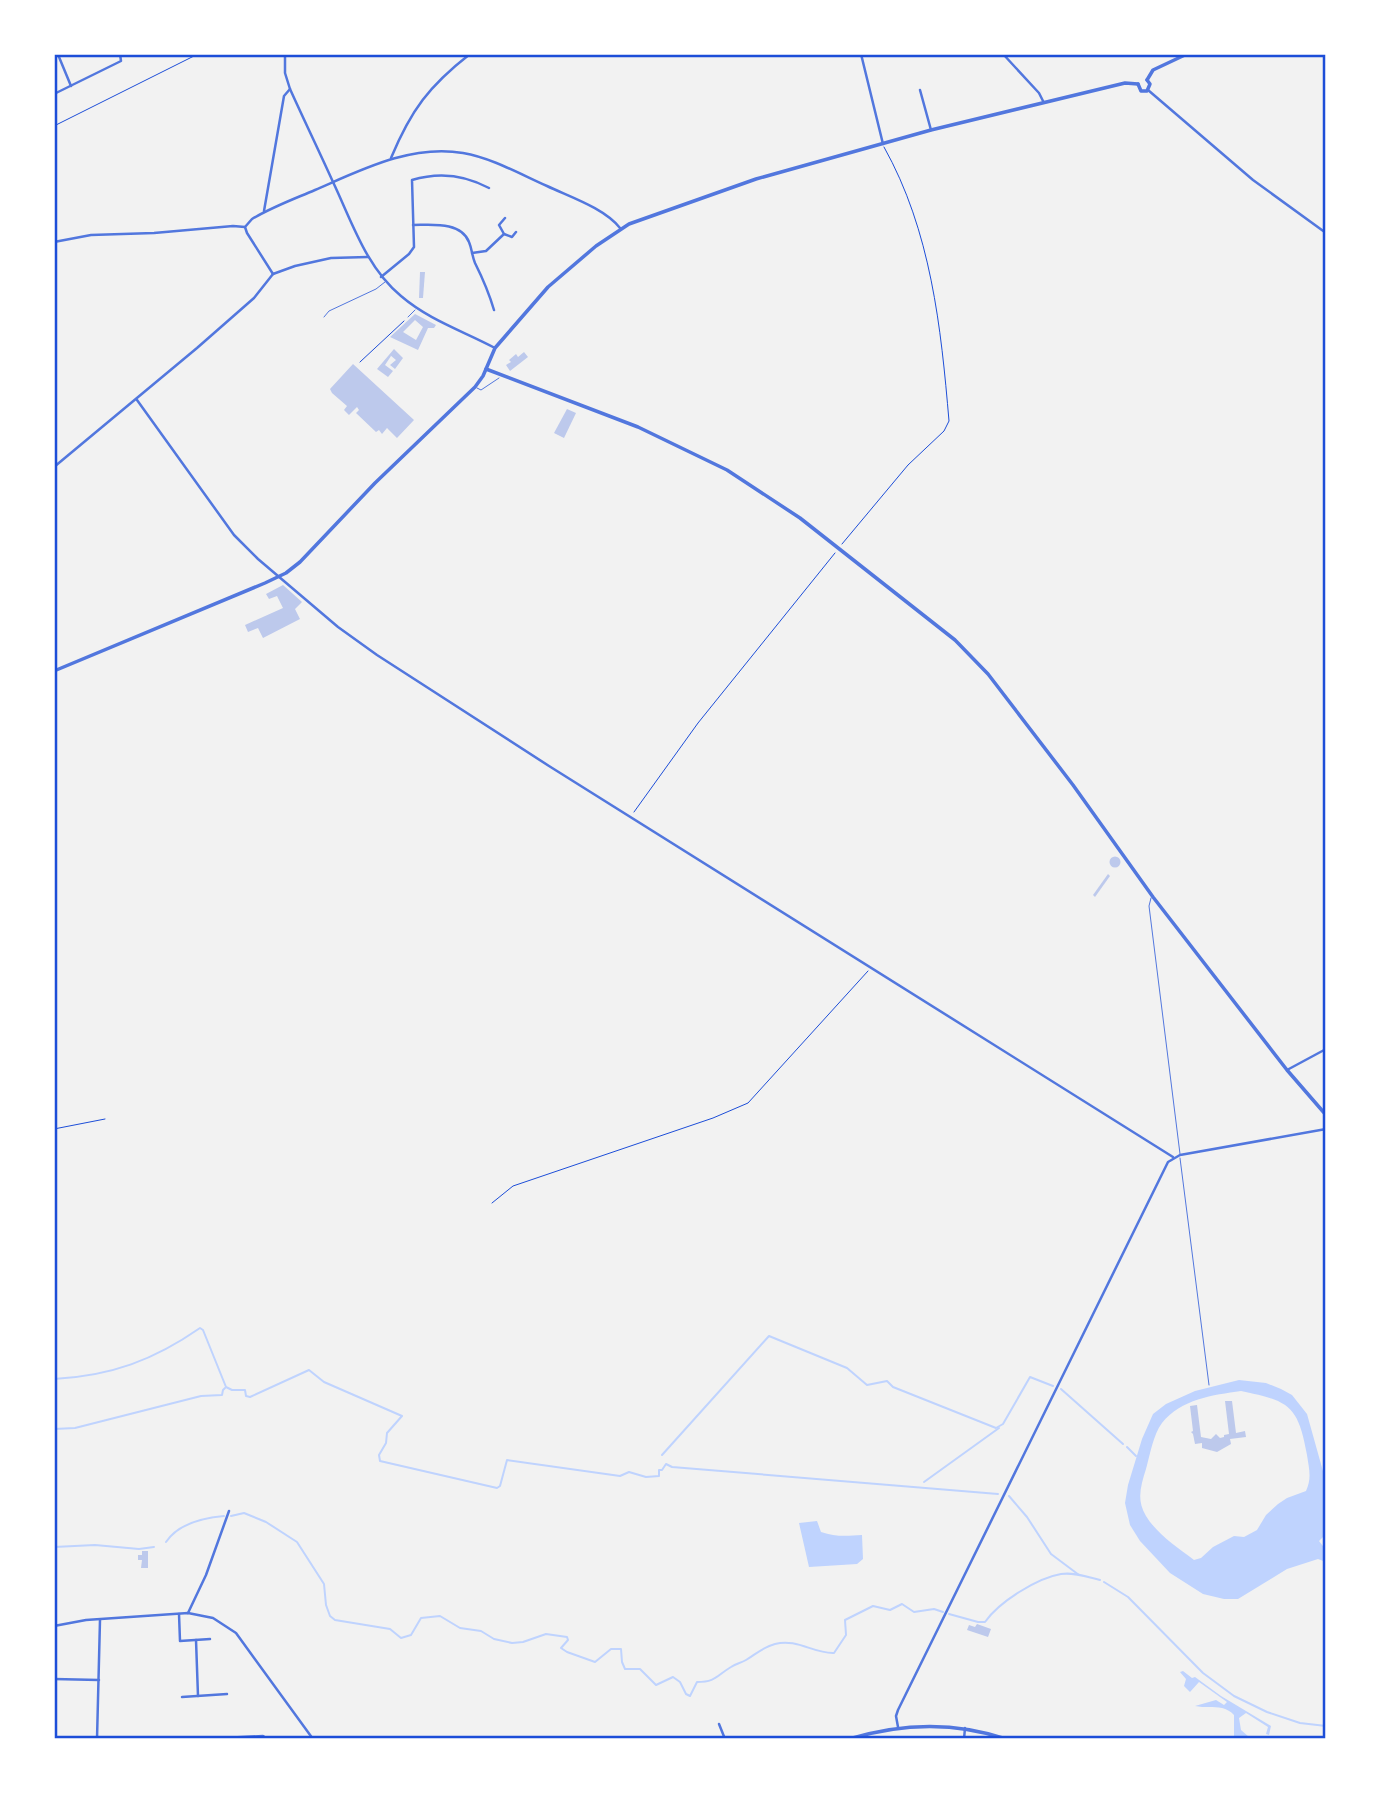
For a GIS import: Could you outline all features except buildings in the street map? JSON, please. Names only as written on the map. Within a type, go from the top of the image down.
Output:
[{"type":"street","points":[[54,94],[121,61],[120,54]]},
{"type":"street","points":[[285,54],[285,73],[290,89],[368,257],[381,277],[416,308],[448,327],[495,348]]},
{"type":"street","points":[[391,159],[418,103],[470,54]]},
{"type":"street","points":[[861,54],[883,144]]},
{"type":"street","points":[[1003,54],[1039,93],[1043,101]]},
{"type":"street","points":[[1147,80],[1153,70],[1187,54]]},
{"type":"street","points":[[59,57],[71,86]]},
{"type":"street","points":[[1138,84],[1142,79],[1147,80]]},
{"type":"street","points":[[1147,80],[1150,84],[1148,90]]},
{"type":"street","points":[[54,671],[279,576],[308,554],[369,489],[475,387],[495,348],[548,287],[621,228],[755,180],[931,130],[1043,101],[1125,83],[1138,84]]},
{"type":"street","points":[[1138,84],[1141,91],[1148,90],[1253,180],[1326,233]]},
{"type":"street","points":[[264,212],[284,96],[290,89]]},
{"type":"street","points":[[920,90],[931,130]]},
{"type":"street","points":[[245,227],[264,212],[391,159],[443,151],[474,155],[577,201],[614,221],[621,228]]},
{"type":"street","points":[[381,277],[413,250],[412,180],[434,176],[461,177],[489,188]]},
{"type":"street","points":[[505,218],[499,225],[504,234],[512,237],[516,232]]},
{"type":"street","points":[[413,225],[441,225],[459,230],[468,239],[494,310]]},
{"type":"street","points":[[54,242],[91,235],[245,227]]},
{"type":"street","points":[[245,227],[249,238],[273,274]]},
{"type":"street","points":[[471,253],[486,251],[504,234]]},
{"type":"street","points":[[54,467],[137,400],[254,298],[273,274],[331,258],[368,257]]},
{"type":"street","points":[[486,369],[613,417],[701,456],[769,496],[947,633],[988,674],[1073,785],[1153,897],[1287,1070],[1326,1115]]},
{"type":"street","points":[[137,400],[223,521],[246,547],[327,618],[376,655],[1174,1157]]},
{"type":"street","points":[[1287,1070],[1326,1049]]},
{"type":"street","points":[[898,1727],[896,1716],[910,1685],[1168,1162],[1180,1155],[1326,1129]]},
{"type":"street","points":[[187,1613],[206,1575],[229,1511]]},
{"type":"street","points":[[54,1626],[100,1619],[187,1613],[213,1618],[236,1633],[313,1739]]},
{"type":"street","points":[[179,1614],[180,1641],[210,1639]]},
{"type":"street","points":[[97,1739],[100,1619]]},
{"type":"street","points":[[196,1640],[198,1696]]},
{"type":"street","points":[[54,1679],[99,1681]]},
{"type":"street","points":[[182,1697],[227,1694]]},
{"type":"street","points":[[719,1724],[725,1739]]},
{"type":"street","points":[[849,1739],[898,1727],[937,1725],[965,1728],[1006,1739]]},
{"type":"street","points":[[964,1739],[965,1728]]},
{"type":"street","points":[[205,1739],[263,1735],[268,1738]]},
{"type":"lane","points":[[324,317],[329,311],[385,282]]},
{"type":"lane","points":[[408,317],[416,308]]},
{"type":"lane","points":[[475,387],[481,390],[503,376]]},
{"type":"lane","points":[[1153,897],[1149,906],[1209,1385]]},
{"type":"path","points":[[54,126],[198,54]]},
{"type":"path","points":[[631,817],[698,723],[839,548],[908,465],[947,426],[944,365],[931,277],[907,193],[883,144]]},
{"type":"path","points":[[360,362],[408,317]]},
{"type":"path","points":[[492,1203],[513,1186],[713,1118],[748,1103],[872,967]]},
{"type":"path","points":[[54,1129],[105,1119]]},
{"type":"water","points":[[1239,1380],[1266,1383],[1292,1395],[1307,1414],[1326,1482],[1326,1534],[1319,1541],[1326,1550],[1326,1562],[1318,1559],[1287,1569],[1238,1599],[1224,1599],[1203,1594],[1170,1573],[1140,1541],[1130,1525],[1125,1503],[1142,1439],[1153,1414],[1166,1404],[1195,1391]],"holes":[[[1241,1391],[1281,1402],[1295,1415],[1304,1438],[1310,1473],[1308,1486],[1306,1491],[1278,1504],[1266,1515],[1257,1530],[1244,1537],[1234,1536],[1194,1560],[1156,1529],[1143,1510],[1141,1487],[1152,1445],[1162,1423],[1178,1408],[1209,1397]]]},
{"type":"water","points":[[817,1521],[821,1532],[846,1536],[862,1535],[863,1559],[857,1564],[809,1567],[799,1523]]},
{"type":"water","points":[[1183,1671],[1271,1726],[1269,1735],[1266,1734],[1268,1727],[1246,1713],[1239,1718],[1241,1730],[1249,1737],[1262,1739],[1234,1739],[1234,1715],[1230,1711],[1195,1706],[1216,1700],[1224,1705],[1227,1702],[1199,1682],[1190,1692],[1184,1686],[1186,1679],[1180,1672]]},
{"type":"waterway","points":[[54,1379],[94,1374],[131,1364],[166,1349],[200,1328],[226,1387],[245,1390],[246,1396],[250,1397],[309,1370],[324,1382],[402,1416],[387,1433],[386,1443],[379,1455],[380,1461],[497,1488],[500,1486],[507,1460],[620,1476],[629,1472],[646,1477],[659,1476],[659,1470],[666,1464],[672,1467],[998,1494]]},
{"type":"waterway","points":[[662,1455],[769,1336],[847,1368],[867,1385],[887,1381],[893,1387],[996,1428],[1003,1424],[1030,1377],[1053,1386]]},
{"type":"waterway","points":[[54,1429],[75,1428],[201,1396],[222,1395],[225,1388]]},
{"type":"waterway","points":[[1061,1389],[1123,1444]]},
{"type":"waterway","points":[[924,1482],[999,1428]]},
{"type":"waterway","points":[[1127,1447],[1136,1456]]},
{"type":"waterway","points":[[1009,1496],[1027,1517],[1051,1554],[1079,1575]]},
{"type":"waterway","points":[[231,1516],[244,1513],[266,1522],[297,1542],[324,1584],[326,1605],[330,1616],[335,1620],[390,1629],[401,1638],[411,1635],[421,1618],[440,1616],[460,1628],[481,1631],[494,1639],[512,1643],[546,1634],[567,1637],[568,1640],[561,1648],[567,1652],[595,1662],[611,1649],[621,1649],[625,1669],[640,1669],[656,1685],[673,1677],[690,1696],[697,1682],[712,1680],[775,1644],[798,1644],[834,1653],[846,1635],[845,1620],[873,1606],[890,1610],[902,1604],[914,1612],[934,1609],[943,1612]]},
{"type":"waterway","points":[[166,1542],[177,1531],[191,1523],[224,1516]]},
{"type":"waterway","points":[[54,1547],[154,1547]]},
{"type":"waterway","points":[[949,1614],[985,1622],[1009,1599],[1051,1576],[1071,1574],[1100,1580]]},
{"type":"waterway","points":[[1104,1582],[1128,1597],[1203,1673],[1234,1696],[1267,1712],[1300,1723],[1326,1726]]}]
